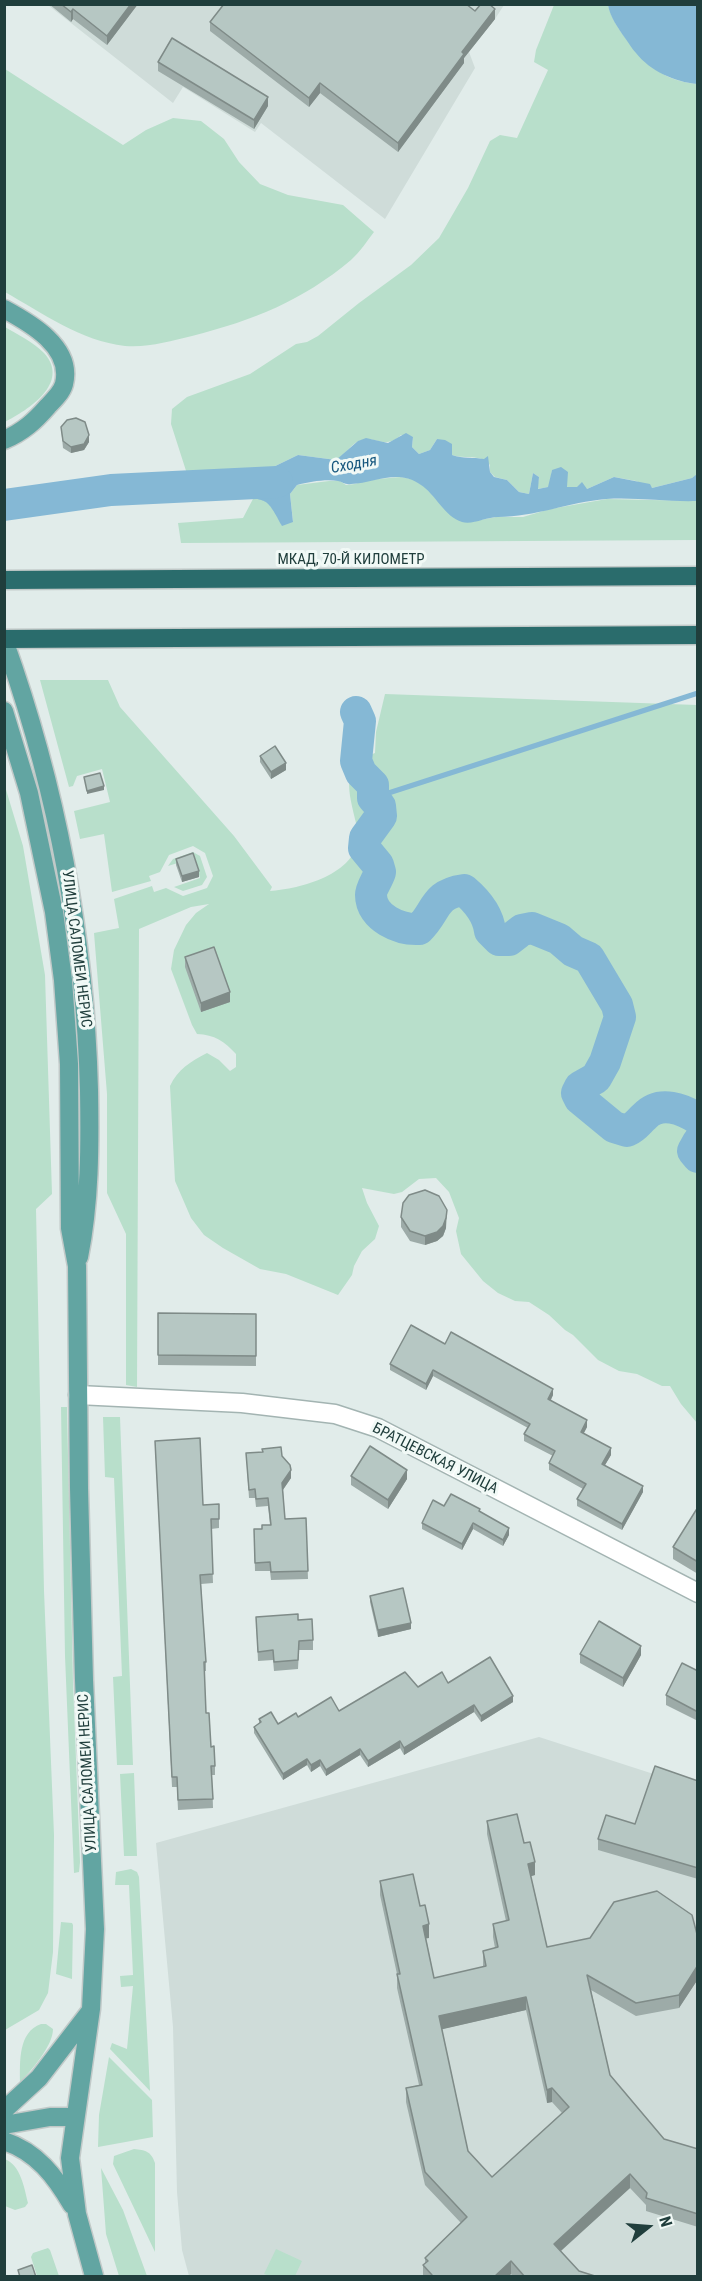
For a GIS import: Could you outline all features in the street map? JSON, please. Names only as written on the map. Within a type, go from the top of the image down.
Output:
[{"type":"highway","name":"МКАД, 70-Й КИЛОМЕТР","points":[[4,580],[698,576]]},
{"type":"highway","points":[[4,639],[698,635]]},
{"type":"main road","points":[[4,309],[30,322],[57,349],[64,364],[64,383],[57,396],[32,424],[4,440]]},
{"type":"main road","name":"УЛИЦА САЛОМЕИ НЕРИС","points":[[4,639],[51,797],[68,873],[80,954],[87,1032],[88,1178],[85,1227],[77,1266]]},
{"type":"main road","name":"УЛИЦА САЛОМЕИ НЕРИС","points":[[4,711],[40,843],[54,912],[63,980],[69,1064],[70,1228],[77,1266],[84,1680],[95,1929],[91,2009],[70,2158],[77,2214],[94,2277]]},
{"type":"main road","points":[[4,2110],[39,2078],[91,2009]]},
{"type":"main road","points":[[4,2125],[50,2117],[75,2117]]},
{"type":"main road","points":[[4,2140],[43,2164],[61,2187],[77,2214]]},
{"type":"street","name":"БРАТЦЕВСКАЯ УЛИЦА","points":[[78,1395],[242,1403],[335,1414],[378,1428],[698,1593]]},
{"type":"shaded area","points":[[48,5],[504,5],[469,52],[475,68],[385,219],[261,123],[255,132],[183,87],[173,103]]},
{"type":"shaded area","points":[[539,1737],[697,1788],[697,2276],[189,2276],[182,2250],[177,2192],[173,2027],[156,1843]]},
{"type":"green space","points":[[554,5],[608,5],[622,33],[650,65],[675,80],[697,84],[698,474],[692,478],[652,488],[636,481],[614,477],[587,489],[567,487],[552,470],[549,487],[537,489],[539,477],[533,473],[529,494],[519,492],[507,480],[495,477],[490,472],[490,465],[482,459],[452,455],[452,451],[437,439],[430,450],[419,454],[412,447],[413,437],[401,435],[389,442],[371,439],[359,441],[336,460],[298,455],[263,472],[234,476],[226,474],[188,477],[171,424],[172,409],[187,397],[250,374],[296,344],[307,342],[318,336],[411,265],[439,238],[468,188],[490,141],[500,135],[517,138],[548,70],[534,62],[536,50]]},
{"type":"green space","points":[[5,69],[123,145],[146,130],[173,118],[201,121],[224,139],[239,162],[260,184],[288,195],[343,205],[374,232],[351,260],[333,274],[296,298],[257,316],[192,336],[142,346],[109,343],[77,332],[5,292]]},
{"type":"green space","points":[[5,327],[44,353],[51,364],[53,375],[50,385],[35,403],[5,422]]},
{"type":"green space","points":[[400,477],[412,479],[424,486],[450,514],[470,522],[496,517],[523,517],[550,509],[607,499],[698,501],[697,540],[181,543],[178,523],[243,518],[254,497],[269,504],[282,525],[293,521],[290,494],[297,485],[340,481],[346,485],[367,480]]},
{"type":"green space","points":[[40,680],[108,680],[120,707],[234,836],[272,887],[270,891],[296,887],[325,877],[348,861],[355,850],[358,835],[349,781],[356,765],[375,753],[376,732],[385,694],[697,705],[697,1423],[670,1386],[662,1386],[637,1374],[619,1371],[598,1360],[549,1315],[529,1302],[515,1301],[498,1293],[483,1281],[461,1254],[456,1231],[459,1218],[449,1192],[436,1178],[419,1179],[402,1192],[394,1194],[362,1188],[379,1226],[375,1239],[362,1251],[352,1275],[338,1295],[286,1274],[260,1269],[204,1235],[191,1218],[175,1181],[170,1086],[185,1066],[207,1053],[219,1060],[230,1071],[236,1067],[236,1054],[219,1039],[197,1034],[171,969],[174,950],[186,925],[196,913],[209,904],[191,907],[139,929],[137,1387],[126,1385],[126,1234],[107,1193],[107,1094],[94,933],[119,928],[114,899],[152,886],[154,892],[166,888],[183,896],[207,888],[213,876],[205,853],[193,846],[169,855],[160,872],[149,876],[151,881],[112,892],[104,834],[80,839],[74,811],[110,802],[102,769],[77,776],[73,786],[69,787]]},
{"type":"green space","points":[[4,783],[23,846],[45,975],[52,1194],[36,1209],[44,1591],[54,1835],[53,1952],[48,1993],[39,2010],[5,2030]]},
{"type":"green space","points":[[193,852],[200,856],[207,877],[202,885],[183,891],[174,887],[200,878],[194,858],[168,866],[173,859]]},
{"type":"green space","points":[[61,1407],[67,1407],[73,1683],[80,1862],[79,1872],[74,1873],[65,1656]]},
{"type":"green space","points":[[103,1417],[120,1417],[133,1765],[117,1765],[113,1677],[122,1676],[114,1478],[105,1477]]},
{"type":"green space","points":[[134,1773],[137,1856],[124,1856],[120,1774]]},
{"type":"green space","points":[[131,1869],[137,1872],[139,1877],[150,2091],[110,2049],[112,2043],[127,2049],[133,1986],[121,1987],[120,1976],[133,1975],[129,1885],[115,1885],[116,1872]]},
{"type":"green space","points":[[61,1922],[73,1925],[72,1979],[56,1974]]},
{"type":"green space","points":[[46,2024],[53,2029],[52,2036],[41,2058],[20,2082],[24,2041],[33,2028]]},
{"type":"green space","points":[[109,2057],[152,2100],[153,2137],[98,2147],[99,2115]]},
{"type":"green space","points":[[134,2149],[147,2152],[155,2163],[155,2252],[113,2164],[114,2156]]},
{"type":"green space","points":[[5,2159],[15,2167],[21,2178],[28,2203],[25,2207],[15,2210],[5,2206]]},
{"type":"green space","points":[[101,2168],[123,2210],[147,2276],[119,2276],[106,2234]]},
{"type":"green space","points":[[48,2248],[59,2276],[37,2276],[31,2257],[33,2253]]},
{"type":"green space","points":[[276,2249],[302,2261],[295,2276],[264,2274]]},
{"type":"water","points":[[608,5],[697,5],[697,84],[680,81],[648,65],[633,50],[617,26]]},
{"type":"water","points":[[406,433],[413,437],[412,447],[419,454],[430,450],[437,439],[452,444],[452,455],[484,459],[488,456],[490,472],[494,477],[507,480],[519,492],[529,494],[533,473],[539,477],[538,489],[548,487],[552,470],[561,467],[568,472],[567,487],[577,487],[582,482],[587,489],[614,477],[650,484],[652,488],[692,478],[697,474],[697,501],[606,499],[525,515],[493,517],[466,523],[450,515],[426,489],[412,480],[395,477],[349,484],[322,481],[297,485],[290,494],[293,522],[282,526],[272,508],[264,501],[237,493],[234,476],[239,474],[263,472],[298,455],[336,460],[358,441],[366,438],[388,443]]},
{"type":"building","points":[[61,4],[131,4],[107,36],[73,9],[71,12]]},
{"type":"building","points":[[224,4],[466,4],[475,11],[481,4],[489,4],[495,9],[398,143],[320,83],[309,98],[210,22]]},
{"type":"building","points":[[172,38],[268,97],[254,120],[158,62]]},
{"type":"building","points":[[76,418],[85,422],[89,435],[84,444],[71,447],[63,441],[61,427],[67,420]]},
{"type":"building","points":[[275,746],[286,763],[271,772],[260,756]]},
{"type":"building","points":[[100,773],[104,786],[87,791],[84,777]]},
{"type":"building","points":[[193,853],[199,871],[182,876],[176,859]]},
{"type":"building","points":[[214,947],[230,992],[201,1003],[185,957]]},
{"type":"building","points":[[425,1190],[439,1196],[447,1210],[443,1226],[437,1232],[425,1236],[410,1231],[401,1217],[403,1203],[409,1195]]},
{"type":"building","points":[[158,1313],[256,1314],[256,1356],[158,1355]]},
{"type":"building","points":[[411,1325],[445,1344],[451,1332],[553,1389],[548,1399],[587,1420],[581,1432],[611,1448],[602,1464],[643,1486],[622,1524],[577,1499],[586,1484],[549,1463],[555,1451],[524,1434],[530,1424],[433,1370],[426,1384],[390,1364]]},
{"type":"building","points":[[200,1438],[203,1505],[219,1504],[219,1519],[211,1519],[213,1574],[200,1575],[206,1662],[204,1662],[206,1713],[209,1713],[211,1747],[214,1746],[215,1766],[211,1766],[213,1799],[178,1800],[177,1777],[172,1777],[155,1441]]},
{"type":"building","points":[[370,1446],[407,1470],[388,1500],[351,1476]]},
{"type":"building","points":[[281,1447],[282,1456],[290,1465],[291,1470],[282,1483],[285,1519],[306,1518],[308,1571],[271,1572],[270,1562],[255,1563],[254,1529],[262,1529],[262,1525],[271,1525],[268,1498],[256,1499],[255,1489],[249,1490],[246,1453],[263,1452],[262,1449]]},
{"type":"building","points":[[451,1494],[509,1528],[503,1540],[473,1523],[462,1544],[422,1523],[433,1500],[444,1506]]},
{"type":"building","points":[[698,1507],[698,1562],[673,1547]]},
{"type":"building","points":[[403,1588],[411,1623],[378,1630],[370,1596]]},
{"type":"building","points":[[298,1614],[298,1620],[312,1619],[313,1640],[299,1641],[298,1660],[274,1662],[273,1650],[258,1652],[256,1617]]},
{"type":"building","points":[[599,1621],[641,1646],[623,1678],[580,1654]]},
{"type":"building","points":[[490,1657],[513,1696],[481,1716],[474,1705],[404,1748],[400,1741],[368,1761],[360,1749],[326,1770],[320,1760],[311,1765],[307,1759],[283,1774],[254,1727],[261,1722],[259,1719],[271,1712],[278,1724],[296,1713],[298,1717],[331,1697],[339,1711],[405,1672],[418,1687],[442,1672],[448,1683]]},
{"type":"building","points":[[682,1663],[698,1671],[698,1712],[666,1695]]},
{"type":"building","points":[[655,1766],[698,1781],[698,1868],[598,1839],[606,1815],[635,1824]]},
{"type":"building","points":[[517,1814],[524,1843],[530,1842],[535,1862],[528,1864],[547,1947],[590,1938],[614,1902],[657,1891],[692,1915],[698,1938],[698,1965],[679,1995],[636,2003],[587,1975],[610,2075],[664,2139],[698,2149],[698,2214],[646,2198],[647,2193],[630,2174],[554,2244],[579,2271],[598,2277],[525,2277],[511,2261],[494,2277],[430,2277],[432,2275],[423,2265],[428,2261],[425,2258],[467,2217],[425,2172],[406,2088],[422,2085],[397,1974],[400,1974],[380,1881],[413,1874],[420,1906],[425,1905],[429,1924],[423,1926],[434,1978],[486,1966],[483,1951],[498,1947],[493,1924],[509,1920],[487,1821]],"holes":[[[526,1997],[547,2090],[552,2088],[569,2107],[492,2177],[468,2151],[439,2016]]]},
{"type":"building","points":[[32,2265],[36,2277],[20,2277],[18,2270]]},
{"type":"waterway","name":"Сходня","points":[[4,505],[111,490],[277,482]]},
{"type":"waterway","points":[[373,798],[698,693]]},
{"type":"waterway","points":[[356,712],[360,721],[356,761],[361,773],[373,785],[373,798],[380,806],[381,816],[365,838],[364,848],[378,865],[380,872],[371,895],[372,903],[381,916],[395,925],[419,929],[446,895],[464,890],[481,908],[490,931],[499,940],[509,940],[522,930],[532,928],[559,939],[573,951],[589,958],[617,1005],[620,1017],[605,1062],[596,1078],[580,1087],[577,1093],[580,1099],[614,1127],[627,1131],[658,1108],[679,1109],[698,1119]]},
{"type":"waterway","points":[[698,1142],[693,1151],[698,1157]]}]
